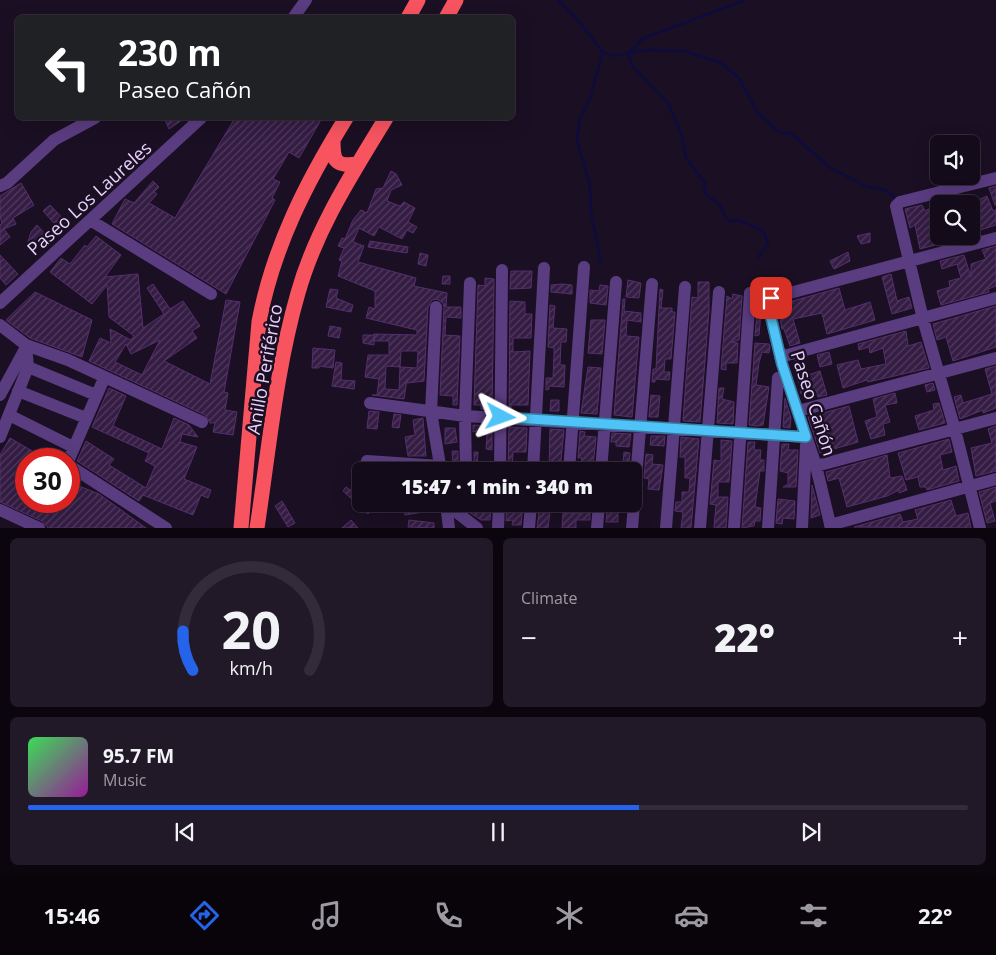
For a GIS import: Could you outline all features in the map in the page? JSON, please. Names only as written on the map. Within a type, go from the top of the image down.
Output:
[{"type":"highway","points":[[410,15],[418,0]]},
{"type":"highway","points":[[448,15],[456,0]]},
{"type":"highway","name":"Anillo Periférico","points":[[241,528],[259,322],[264,297],[274,260],[290,220],[333,138],[345,120]]},
{"type":"highway","name":"Anillo Periférico","points":[[257,528],[284,346],[298,291],[328,218],[357,164],[385,120]]},
{"type":"highway","points":[[333,138],[333,153],[338,163],[342,166],[357,164]]},
{"type":"street","points":[[294,15],[306,0]]},
{"type":"street","points":[[0,186],[54,140],[91,120]]},
{"type":"street","name":"Paseo Los Laureles","points":[[0,303],[199,120]]},
{"type":"street","points":[[980,528],[940,374],[923,320],[896,204],[996,178]]},
{"type":"street","points":[[90,220],[211,294]]},
{"type":"street","points":[[909,263],[996,238]]},
{"type":"street","name":"Paseo Cañón","points":[[830,526],[816,466],[780,357],[768,305],[771,298],[778,294],[909,263]]},
{"type":"street","points":[[570,462],[584,267]]},
{"type":"street","points":[[534,462],[544,268]]},
{"type":"street","points":[[500,462],[502,270]]},
{"type":"street","points":[[602,462],[616,282]]},
{"type":"street","points":[[466,462],[465,416],[470,284]]},
{"type":"street","points":[[636,462],[652,284]]},
{"type":"street","points":[[666,528],[685,287]]},
{"type":"street","points":[[700,528],[719,292]]},
{"type":"street","points":[[734,528],[750,292]]},
{"type":"street","points":[[780,357],[923,320],[996,298]]},
{"type":"street","points":[[436,307],[431,412],[439,462]]},
{"type":"street","points":[[0,325],[26,347],[68,360],[202,422]]},
{"type":"street","points":[[0,437],[28,367],[26,347]]},
{"type":"street","points":[[0,395],[26,347]]},
{"type":"street","points":[[798,411],[996,358]]},
{"type":"street","points":[[28,367],[99,389],[73,448]]},
{"type":"street","points":[[768,528],[776,435],[778,378]]},
{"type":"street","points":[[18,391],[86,418]]},
{"type":"street","points":[[370,404],[465,416],[806,437],[802,528]]},
{"type":"street","points":[[9,416],[58,448]]},
{"type":"street","points":[[816,466],[996,418]]},
{"type":"street","points":[[367,461],[376,462]]},
{"type":"street","points":[[80,472],[166,528]]},
{"type":"street","points":[[830,526],[996,479]]},
{"type":"street","points":[[0,510],[39,528]]},
{"type":"street","points":[[447,512],[450,528]]},
{"type":"street","points":[[457,512],[477,528]]},
{"type":"street","points":[[467,512],[467,519]]},
{"type":"street","points":[[498,528],[499,512]]},
{"type":"street","points":[[529,528],[530,512]]},
{"type":"street","points":[[597,528],[598,512]]},
{"type":"street","points":[[632,528],[633,512]]},
{"type":"building","points":[[165,120],[182,120],[169,129]]},
{"type":"building","points":[[234,120],[321,120],[299,158],[289,152],[273,179],[280,182],[272,198],[275,200],[226,294],[112,224],[125,199],[134,203],[153,181],[159,187],[154,192],[157,194],[149,203],[175,218]]},
{"type":"building","points":[[391,171],[396,174],[402,185],[391,190],[387,201],[400,206],[404,202],[415,208],[408,222],[417,227],[413,233],[407,230],[402,239],[379,227],[374,236],[359,228],[353,242],[364,246],[358,262],[416,278],[414,286],[447,293],[446,307],[461,307],[461,318],[446,317],[445,335],[460,336],[457,405],[453,405],[453,396],[440,395],[444,307],[443,303],[437,299],[432,300],[428,307],[424,381],[407,383],[407,379],[404,399],[372,395],[377,395],[379,379],[365,377],[368,355],[389,355],[389,341],[374,341],[374,334],[417,335],[417,330],[366,318],[369,307],[375,309],[375,291],[338,276],[342,261],[339,260],[344,248],[338,246],[342,238],[345,239],[353,220],[361,210],[367,213],[376,189],[383,188]],"holes":[[[401,351],[418,351],[417,368],[400,367]],[[386,366],[400,367],[399,390],[385,389]]]},
{"type":"building","points":[[21,183],[34,205],[13,218],[16,224],[4,229],[10,237],[0,245],[0,225],[2,223],[0,217],[0,196]]},
{"type":"building","points":[[996,186],[996,205],[995,205],[989,188]]},
{"type":"building","points":[[987,196],[993,211],[996,210],[996,225],[980,230],[980,199]]},
{"type":"building","points":[[50,205],[68,224],[61,231],[43,211]]},
{"type":"building","points":[[922,205],[925,211],[930,208],[930,245],[935,245],[920,249],[915,225],[910,228],[905,209]]},
{"type":"building","points":[[37,225],[45,234],[37,241],[34,251],[26,248],[31,232]]},
{"type":"building","points":[[870,233],[870,242],[861,244],[857,236]]},
{"type":"building","points":[[96,236],[121,255],[105,277],[138,274],[143,328],[164,314],[147,288],[153,284],[170,309],[183,301],[200,326],[192,331],[197,338],[164,361],[210,384],[226,300],[240,302],[224,392],[228,393],[225,410],[237,412],[233,435],[213,432],[215,423],[210,423],[205,415],[89,361],[100,338],[111,343],[110,329],[131,340],[134,336],[109,317],[107,285],[92,304],[50,272],[61,258],[70,264],[85,245],[87,247]],"holes":[[[160,340],[142,375],[115,362],[126,344],[131,354]]]},
{"type":"building","points":[[370,241],[408,247],[407,253],[368,247]]},
{"type":"building","points":[[996,246],[996,286],[988,289],[989,292],[941,305],[937,291],[950,287],[949,281],[961,278],[957,264],[942,269],[940,261],[964,255],[971,277],[971,264],[986,259],[982,250]]},
{"type":"building","points":[[848,252],[850,261],[834,269],[830,261]]},
{"type":"building","points":[[420,253],[428,255],[426,266],[418,264]]},
{"type":"building","points":[[0,255],[18,274],[6,285],[0,278]]},
{"type":"building","points":[[511,271],[532,271],[531,288],[510,289]]},
{"type":"building","points":[[891,274],[897,301],[909,297],[912,308],[892,314],[882,277]]},
{"type":"building","points":[[443,276],[450,276],[450,284],[442,284]]},
{"type":"building","points":[[485,278],[494,279],[492,410],[481,409],[481,405],[474,405],[478,285],[485,286]]},
{"type":"building","points":[[628,280],[641,283],[639,298],[626,297]]},
{"type":"building","points":[[698,282],[709,282],[709,311],[700,422],[683,421],[692,297],[698,298]]},
{"type":"building","points":[[551,285],[572,285],[572,294],[551,292]]},
{"type":"building","points":[[600,285],[608,286],[606,305],[590,303],[590,290],[599,291]]},
{"type":"building","points":[[839,288],[845,310],[870,302],[875,320],[827,334],[822,313],[793,319],[800,343],[790,346],[784,329],[782,329],[779,314],[792,312],[789,302]]},
{"type":"building","points":[[330,289],[338,290],[336,298],[353,305],[351,312],[326,307]]},
{"type":"building","points":[[660,289],[663,290],[661,308],[672,308],[672,312],[675,312],[671,359],[665,359],[664,372],[670,372],[669,380],[655,379],[655,382],[652,382],[653,369],[656,369]]},
{"type":"building","points":[[35,292],[92,320],[82,357],[30,338],[6,320]]},
{"type":"building","points":[[733,294],[742,296],[739,340],[731,342],[738,343],[737,363],[726,363],[726,370],[721,369],[727,296],[732,299]]},
{"type":"building","points":[[623,299],[625,299],[624,311],[641,313],[641,322],[627,320],[626,336],[639,337],[632,417],[614,415]]},
{"type":"building","points":[[510,301],[525,302],[525,314],[532,314],[531,338],[513,338],[513,352],[530,351],[528,405],[511,405],[511,411],[509,411]]},
{"type":"building","points":[[550,305],[555,306],[553,328],[567,329],[566,342],[561,342],[560,365],[565,365],[564,387],[549,386],[549,389],[546,390],[546,378],[553,378],[554,348],[548,347]]},
{"type":"building","points":[[996,306],[996,347],[953,361],[946,337],[937,340],[933,324]]},
{"type":"building","points":[[757,312],[761,312],[759,335],[755,336]]},
{"type":"building","points":[[591,320],[605,320],[602,354],[588,353]]},
{"type":"building","points":[[330,326],[341,328],[339,338],[328,336]]},
{"type":"building","points":[[906,331],[908,346],[921,342],[929,368],[868,382],[867,380],[843,388],[837,365],[858,360],[861,369],[886,364],[883,348],[870,353],[869,347],[859,350],[858,344]]},
{"type":"building","points":[[363,335],[374,335],[374,345],[363,343]]},
{"type":"building","points":[[755,343],[769,344],[770,347],[769,353],[762,352],[759,363],[756,385],[769,387],[763,425],[757,426],[749,425]]},
{"type":"building","points":[[313,348],[335,350],[333,368],[319,366],[319,368],[312,368]]},
{"type":"building","points":[[829,352],[832,364],[820,367],[817,355]]},
{"type":"building","points":[[804,359],[808,375],[820,371],[827,395],[818,397],[816,390],[801,394],[795,361]]},
{"type":"building","points":[[336,362],[342,363],[341,380],[355,381],[354,389],[332,386]]},
{"type":"building","points":[[996,366],[996,408],[983,413],[983,410],[960,419],[954,397],[961,395],[963,403],[992,394],[985,369]]},
{"type":"building","points":[[588,367],[601,368],[597,414],[581,413]]},
{"type":"building","points":[[933,383],[935,390],[927,392],[925,385]]},
{"type":"building","points":[[109,388],[126,396],[113,426],[162,449],[174,418],[189,425],[198,437],[182,434],[180,442],[197,447],[184,479],[211,490],[208,498],[201,495],[193,515],[143,495],[139,501],[80,463],[80,454],[86,441],[114,459],[109,465],[146,488],[155,466],[145,461],[149,453],[92,427]]},
{"type":"building","points":[[719,388],[724,388],[722,399],[734,402],[733,424],[717,423]]},
{"type":"building","points":[[895,393],[897,403],[885,405],[890,422],[883,424],[885,435],[871,439],[865,421],[877,417],[873,399]]},
{"type":"building","points":[[651,395],[660,396],[658,417],[649,417]]},
{"type":"building","points":[[785,398],[791,418],[790,428],[783,427]]},
{"type":"building","points":[[551,400],[559,400],[559,411],[550,411]]},
{"type":"building","points":[[939,403],[945,423],[919,430],[915,416],[934,410],[933,404]]},
{"type":"building","points":[[849,406],[858,442],[820,453],[808,417]]},
{"type":"building","points":[[369,411],[379,412],[377,429],[367,428]]},
{"type":"building","points":[[394,414],[401,415],[399,428],[392,427]]},
{"type":"building","points":[[423,418],[426,456],[408,456],[405,437],[415,435],[413,420]]},
{"type":"building","points":[[473,425],[492,426],[492,450],[486,449],[487,435],[484,435],[484,430],[473,432]]},
{"type":"building","points":[[996,426],[996,471],[976,476],[971,448],[992,443],[988,429]]},
{"type":"building","points":[[509,427],[527,428],[526,452],[513,452],[512,462],[508,462]]},
{"type":"building","points":[[445,428],[455,428],[457,442],[445,444]]},
{"type":"building","points":[[550,429],[564,430],[561,462],[549,462]]},
{"type":"building","points":[[580,431],[585,432],[584,436],[596,437],[593,462],[581,462],[582,458],[578,458]]},
{"type":"building","points":[[612,433],[631,434],[629,447],[616,446],[616,442],[611,442]]},
{"type":"building","points":[[651,436],[665,436],[664,446],[650,445]]},
{"type":"building","points":[[681,437],[699,439],[691,528],[681,528],[683,512],[675,511],[676,502],[682,502],[682,492],[689,492],[690,478],[685,478],[685,457],[680,457]]},
{"type":"building","points":[[10,438],[27,448],[15,448],[15,509],[0,502],[0,455]]},
{"type":"building","points":[[949,439],[952,452],[940,455],[943,470],[956,466],[959,481],[927,490],[926,487],[920,487],[918,477],[906,480],[898,453]]},
{"type":"building","points":[[721,440],[732,441],[729,482],[718,482],[718,497],[728,497],[726,528],[714,528],[716,505],[710,504],[714,460],[721,461]]},
{"type":"building","points":[[748,442],[755,442],[754,450],[761,450],[760,460],[764,460],[764,471],[760,471],[755,507],[761,508],[760,521],[755,521],[754,526],[742,528]]},
{"type":"building","points":[[782,444],[789,444],[788,450],[798,450],[796,487],[783,487],[788,484],[788,473],[780,471]]},
{"type":"building","points":[[452,451],[458,451],[458,462],[453,462]]},
{"type":"building","points":[[474,452],[478,452],[477,462],[474,462]]},
{"type":"building","points":[[624,452],[630,453],[629,462],[623,462]]},
{"type":"building","points":[[646,454],[653,455],[652,464],[663,465],[659,490],[648,489],[649,479],[644,478]]},
{"type":"building","points":[[887,455],[890,478],[902,476],[907,490],[899,493],[899,490],[887,496],[847,507],[839,478],[828,481],[826,472]]},
{"type":"building","points":[[812,485],[820,515],[811,518]]},
{"type":"building","points":[[80,486],[99,494],[146,528],[48,528],[42,521],[24,513],[80,513]]},
{"type":"building","points":[[346,487],[352,491],[352,499],[343,491]]},
{"type":"building","points":[[996,487],[996,501],[990,503],[995,521],[987,523],[979,492]]},
{"type":"building","points":[[778,499],[795,501],[794,519],[783,518],[782,524],[776,523]]},
{"type":"building","points":[[951,500],[956,516],[968,513],[971,528],[854,527],[900,514],[903,522],[918,519],[915,510]]},
{"type":"building","points":[[282,501],[295,523],[288,527],[275,506]]},
{"type":"building","points":[[404,512],[423,512],[405,515]]},
{"type":"building","points":[[469,512],[490,512],[490,520],[481,520]]},
{"type":"building","points":[[507,512],[522,512],[521,525],[512,525],[513,520],[506,521]]},
{"type":"building","points":[[539,512],[550,512],[548,528],[537,528]]},
{"type":"building","points":[[590,512],[590,520],[576,520],[576,528],[562,528],[563,513]]},
{"type":"building","points":[[607,512],[618,512],[618,522],[606,522]]},
{"type":"building","points":[[351,520],[358,528],[342,528]]},
{"type":"building","points":[[409,520],[434,523],[434,528],[408,527]]},
{"type":"waterway","points":[[558,0],[577,19],[603,52],[614,56],[647,50],[684,51],[721,63],[739,78],[758,113],[779,132],[792,134],[829,167],[865,186],[885,190],[896,198]]},
{"type":"waterway","points":[[628,54],[642,39],[745,0]]},
{"type":"waterway","points":[[601,263],[591,213],[590,185],[577,140],[580,119],[590,98],[603,52]]},
{"type":"waterway","points":[[628,54],[633,67],[668,103],[682,136],[686,158],[705,183],[706,195],[720,205],[728,221],[739,220],[764,231],[768,243],[758,258]]},
{"type":"route","points":[[501,417],[604,426],[673,428],[806,437],[780,357],[768,305],[771,298]]}]
